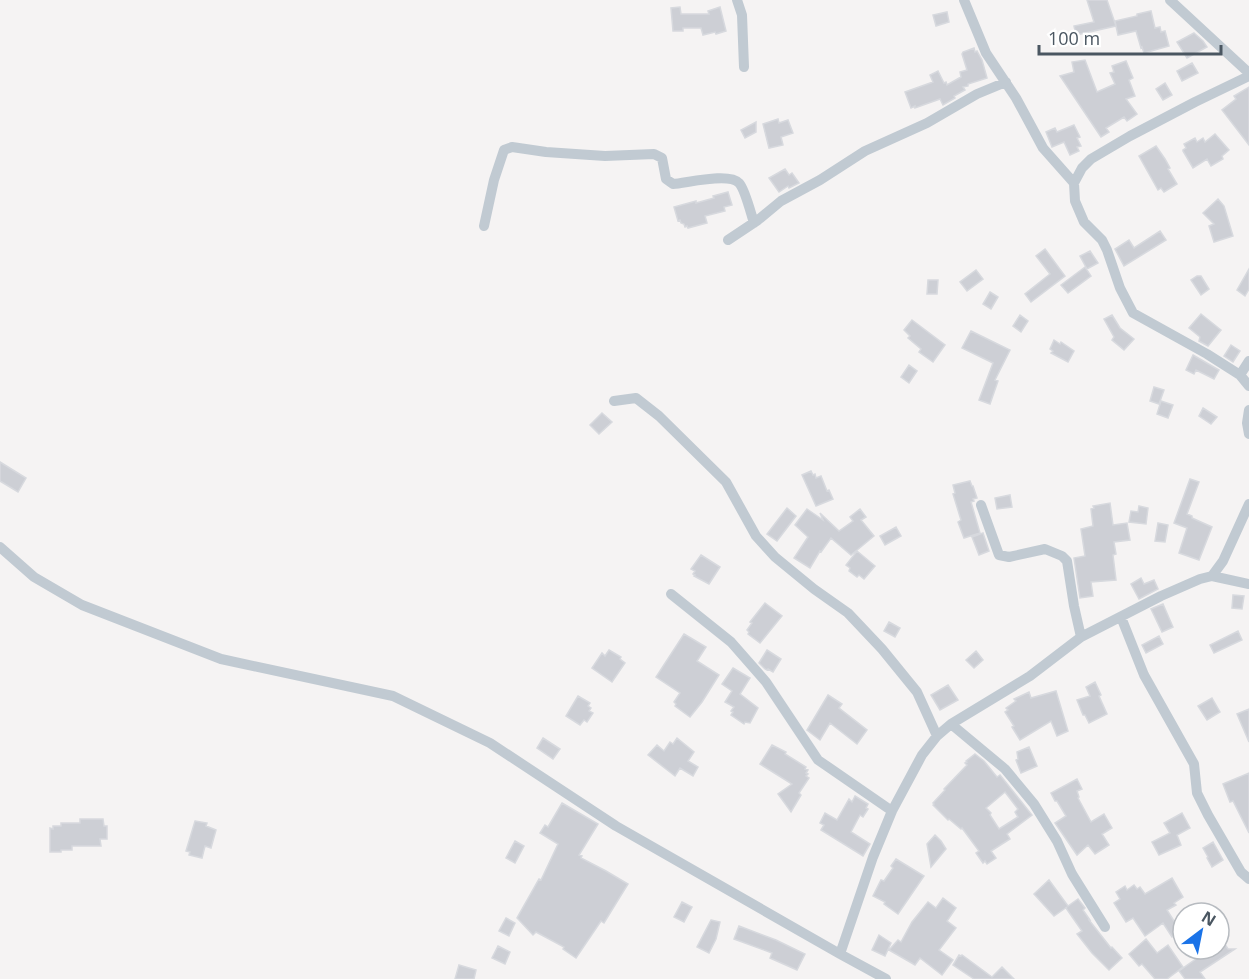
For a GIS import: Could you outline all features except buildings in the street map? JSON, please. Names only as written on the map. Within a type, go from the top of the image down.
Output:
[{"type":"street","points":[[737,0],[742,15],[744,67]]},
{"type":"street","points":[[964,0],[986,53],[1016,98],[1043,148],[1074,183]]},
{"type":"street","points":[[1170,0],[1249,75],[1130,136],[1091,159],[1082,168],[1074,183],[1075,201],[1084,222],[1102,240],[1120,288],[1133,313],[1240,375],[1249,387]]},
{"type":"street","points":[[728,240],[781,201],[820,180],[865,151],[927,123],[977,94],[1006,82]]},
{"type":"street","points":[[484,226],[494,180],[504,150],[512,147],[605,156],[654,154],[662,159],[666,178],[673,184],[732,178],[739,183],[754,223]]},
{"type":"street","points":[[1240,375],[1249,361]]},
{"type":"street","points":[[614,401],[636,398],[659,416],[726,482],[756,536],[775,556],[814,589],[848,613],[889,658],[917,692],[937,736]]},
{"type":"street","points":[[1249,410],[1246,423],[1249,434]]},
{"type":"street","points":[[1212,576],[1223,561],[1249,504]]},
{"type":"street","points":[[981,506],[999,555],[1009,557],[1045,549],[1062,556],[1067,561],[1081,637]]},
{"type":"street","points":[[0,547],[34,577],[82,605],[221,660],[393,696],[500,750],[616,826],[886,979]]},
{"type":"street","points":[[840,954],[873,857],[892,811],[922,755],[937,736],[951,724],[1030,676],[1081,637],[1161,596],[1212,576],[1249,584]]},
{"type":"street","points":[[671,594],[730,642],[766,682],[818,760],[892,811]]},
{"type":"street","points":[[1121,617],[1144,675],[1194,764],[1197,793],[1241,872],[1249,879]]},
{"type":"street","points":[[951,724],[1005,769],[1034,804],[1057,841],[1072,874],[1105,927]]}]
